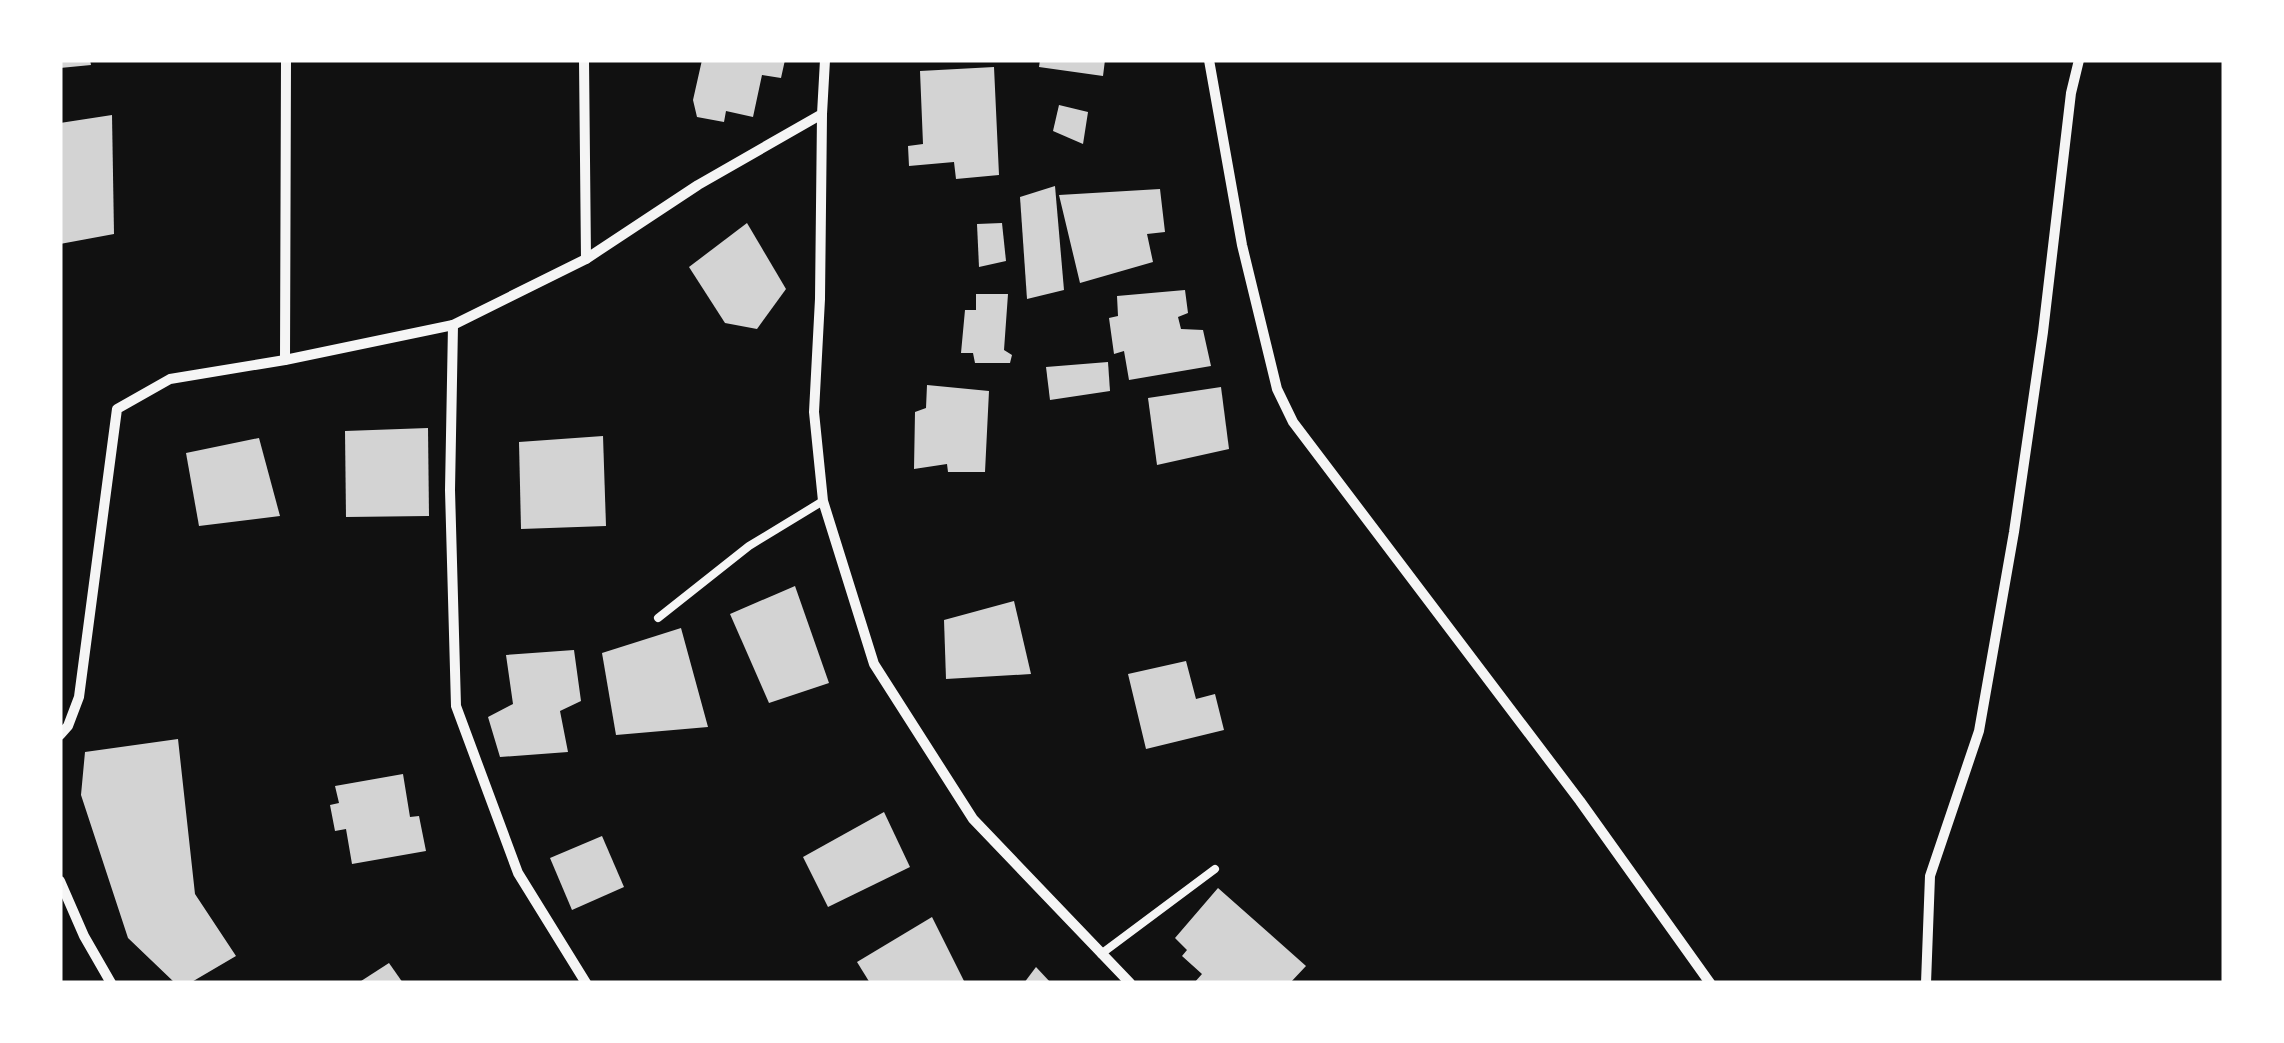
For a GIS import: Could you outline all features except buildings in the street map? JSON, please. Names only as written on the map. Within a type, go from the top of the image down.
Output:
[{"type":"street","points":[[285,360],[286,60]]},
{"type":"street","points":[[584,60],[586,260]]},
{"type":"street","points":[[825,60],[814,412],[823,502],[874,664],[973,819],[1130,983]]},
{"type":"street","points":[[1209,60],[1242,244],[1277,389],[1293,422],[1580,801],[1710,983]]},
{"type":"street","points":[[1926,983],[1930,876],[1979,731],[2014,532],[2043,332],[2071,93],[2079,60]]},
{"type":"street","points":[[60,736],[68,726],[78,696],[117,409],[170,378],[285,360],[453,325],[586,260],[698,184],[822,114]]},
{"type":"street","points":[[453,325],[450,490],[456,706],[518,873],[586,983]]},
{"type":"street","points":[[60,881],[84,936],[112,983]]},
{"type":"lane","points":[[658,618],[748,546],[823,502]]},
{"type":"lane","points":[[1102,954],[1215,869]]}]
